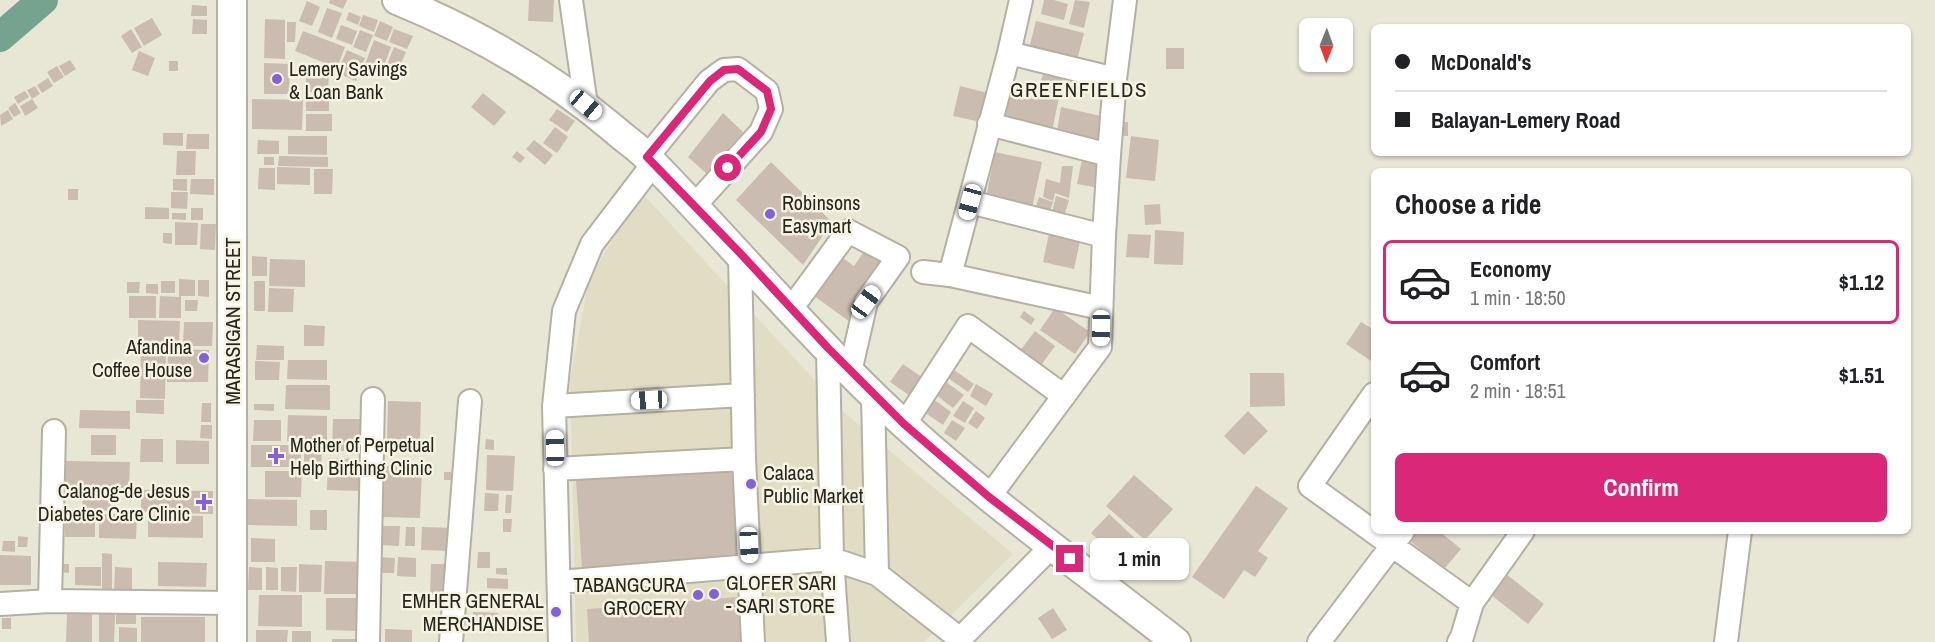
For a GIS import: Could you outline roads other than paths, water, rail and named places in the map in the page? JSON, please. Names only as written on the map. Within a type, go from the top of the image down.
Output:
[{"type":"main road","name":"MARASIGAN STREET","points":[[232,0],[232,642]]},
{"type":"main road","points":[[397,0],[445,20],[514,58],[586,105],[650,161],[694,205],[850,372],[904,424],[989,497],[1176,642]]},
{"type":"street","points":[[571,0],[586,105]]},
{"type":"street","points":[[950,275],[1021,0]]},
{"type":"street","points":[[989,497],[1100,347],[1109,155],[1122,1]]},
{"type":"street","points":[[1009,53],[1115,79]]},
{"type":"street","points":[[560,642],[554,406],[564,311],[592,244],[650,161],[710,81],[724,70],[738,69],[767,91],[771,109],[761,132],[694,205]]},
{"type":"street","points":[[989,124],[1109,155]]},
{"type":"street","points":[[970,202],[1104,236]]},
{"type":"street","points":[[791,309],[848,231],[898,257],[866,302],[850,372]]},
{"type":"street","points":[[740,253],[744,459],[753,642]]},
{"type":"street","points":[[922,272],[950,275],[1101,308]]},
{"type":"street","points":[[904,424],[968,326],[1064,396]]},
{"type":"street","points":[[828,348],[832,560],[837,642]]},
{"type":"street","points":[[873,394],[877,574]]},
{"type":"street","points":[[554,406],[743,395]]},
{"type":"street","points":[[1371,398],[1310,486],[1371,522]]},
{"type":"street","points":[[368,642],[373,399]]},
{"type":"street","points":[[451,642],[470,401]]},
{"type":"street","points":[[50,601],[54,430]]},
{"type":"street","points":[[555,469],[744,459]]},
{"type":"street","points":[[1459,642],[1472,603],[1521,534]]},
{"type":"street","points":[[1726,642],[1740,534]]},
{"type":"street","points":[[1319,642],[1398,538],[1472,603]]},
{"type":"street","points":[[559,582],[832,560],[877,574],[958,640],[1053,545]]},
{"type":"street","points":[[0,604],[50,601],[232,603]]},
{"type":"waterway","points":[[0,37],[43,0]]},
{"type":"place","name":"Lemery Savings & Loan Bank","points":[[277,79]]},
{"type":"place","name":"Robinsons Easymart","points":[[770,214]]},
{"type":"place","name":"Afandina Coffee House","points":[[204,358]]},
{"type":"place","name":"Mother of Perpetual Help Birthing Clinic","points":[[276,456]]},
{"type":"place","name":"Calaca Public Market","points":[[751,484]]},
{"type":"place","name":"Calanog-de Jesus Diabetes Care Clinic","points":[[204,502]]},
{"type":"place","name":"GLOFER SARI - SARI STORE","points":[[714,594]]},
{"type":"place","name":"TABANGCURA GROCERY","points":[[698,595]]},
{"type":"place","name":"EMHER GENERAL MERCHANDISE","points":[[556,612]]},
{"type":"district","name":"GREENFIELDS","points":[[1079,89]]}]
